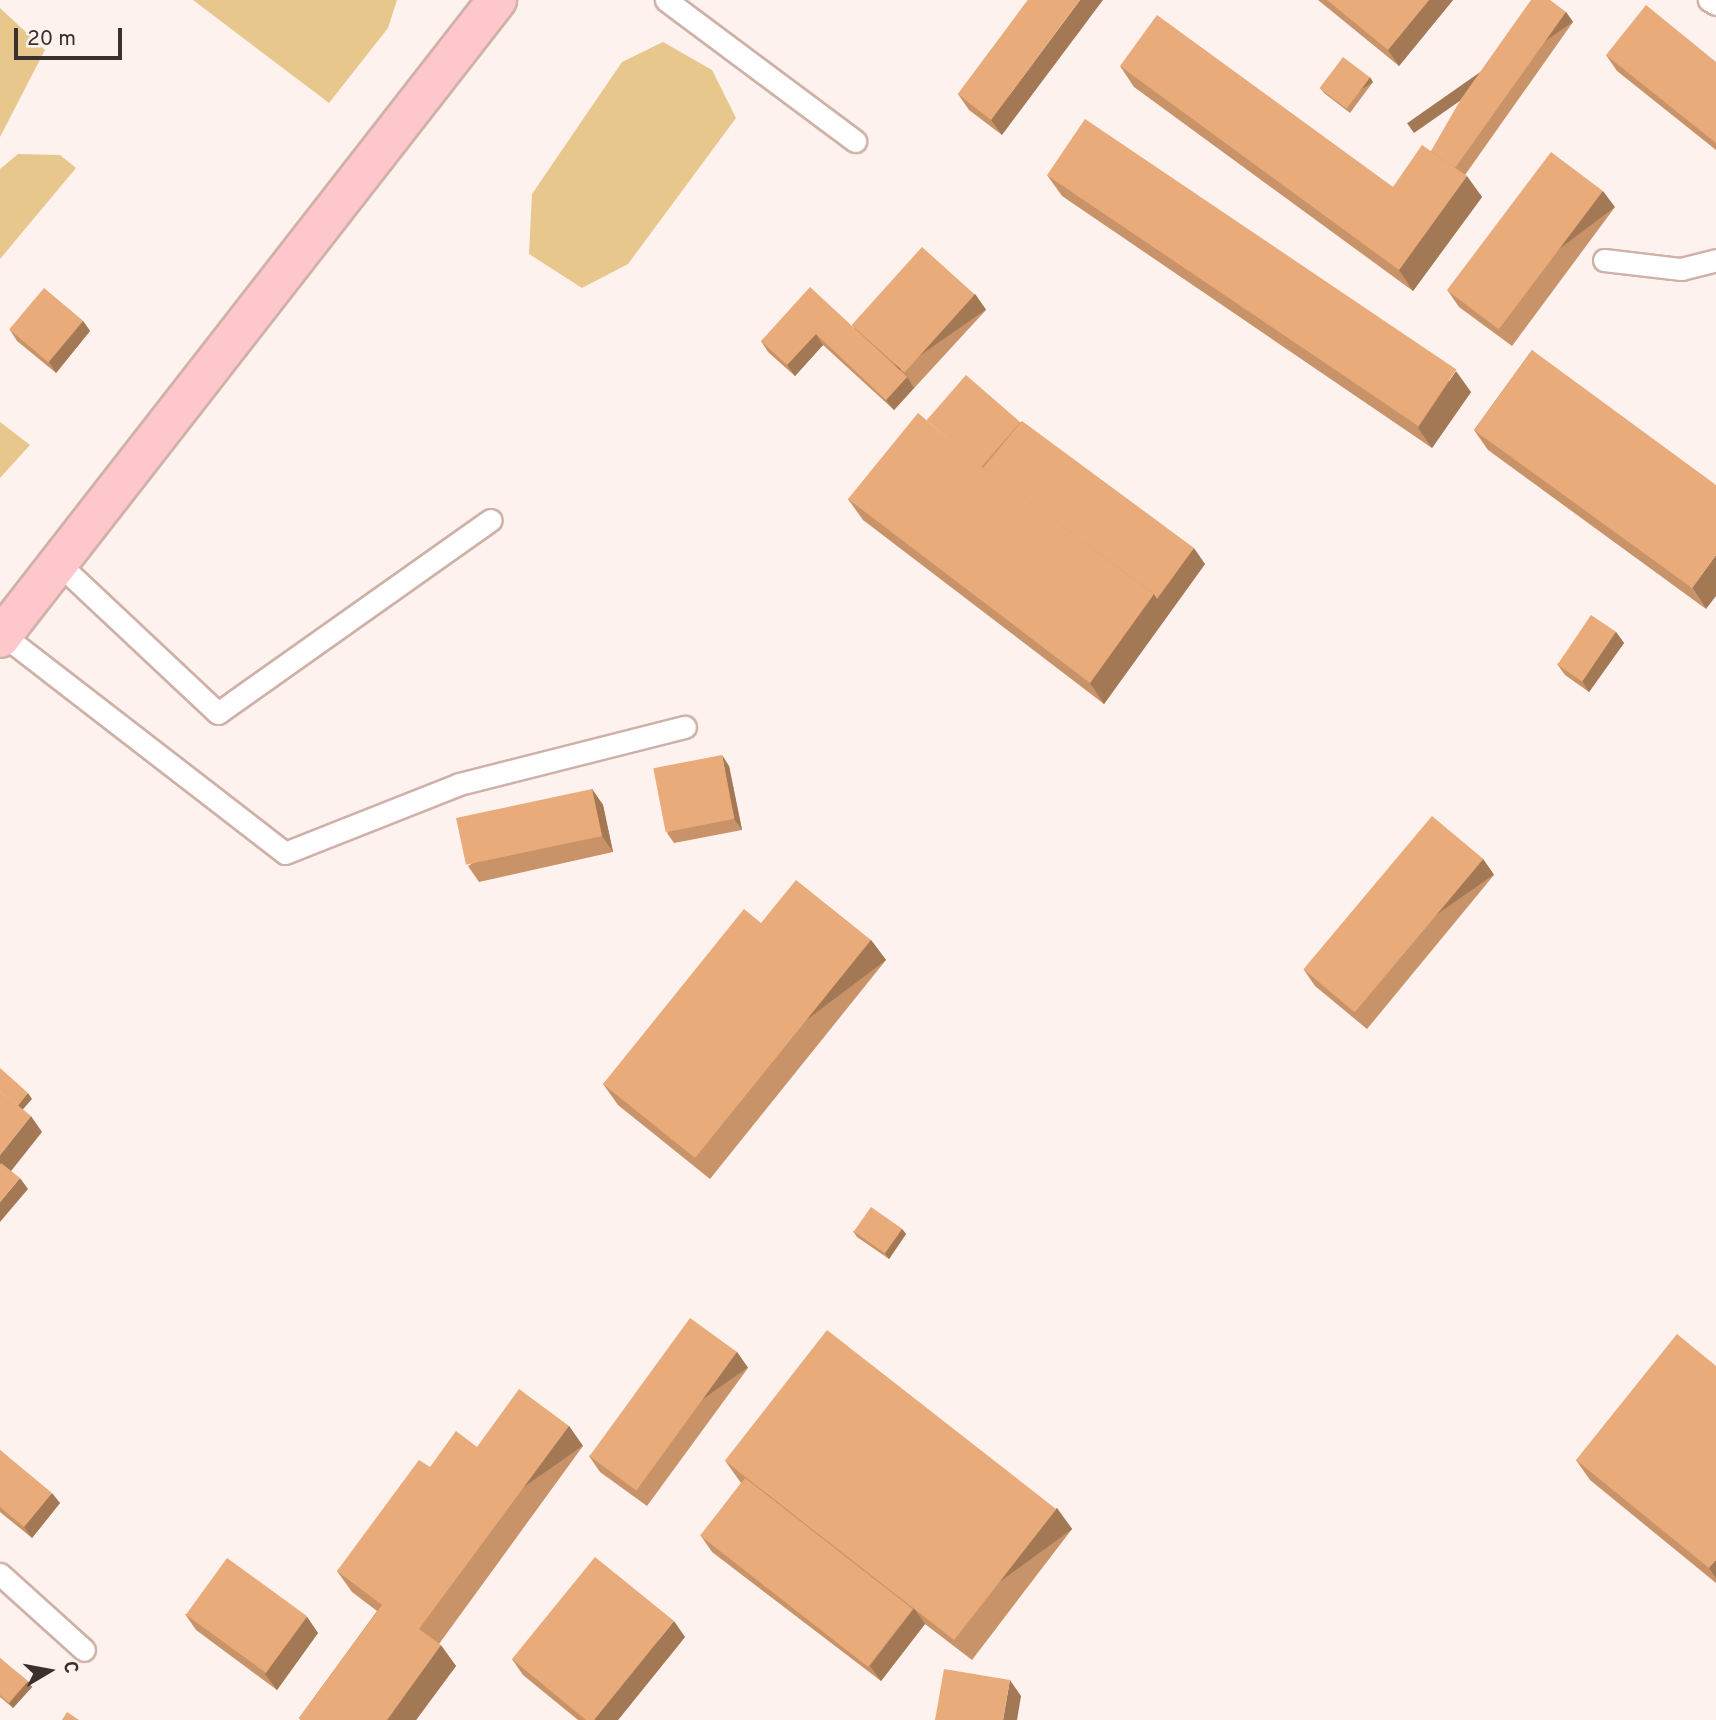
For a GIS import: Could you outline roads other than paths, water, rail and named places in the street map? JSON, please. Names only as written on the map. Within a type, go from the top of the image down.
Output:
[{"type":"main road","points":[[1,637],[497,0]]},
{"type":"lane","points":[[666,0],[855,141]]},
{"type":"lane","points":[[1709,0],[1716,4]]},
{"type":"lane","points":[[1604,260],[1681,269],[1716,260]]},
{"type":"lane","points":[[58,563],[218,713],[491,520]]},
{"type":"lane","points":[[1,637],[285,853],[459,785],[685,727]]},
{"type":"lane","points":[[0,1574],[84,1650]]}]
